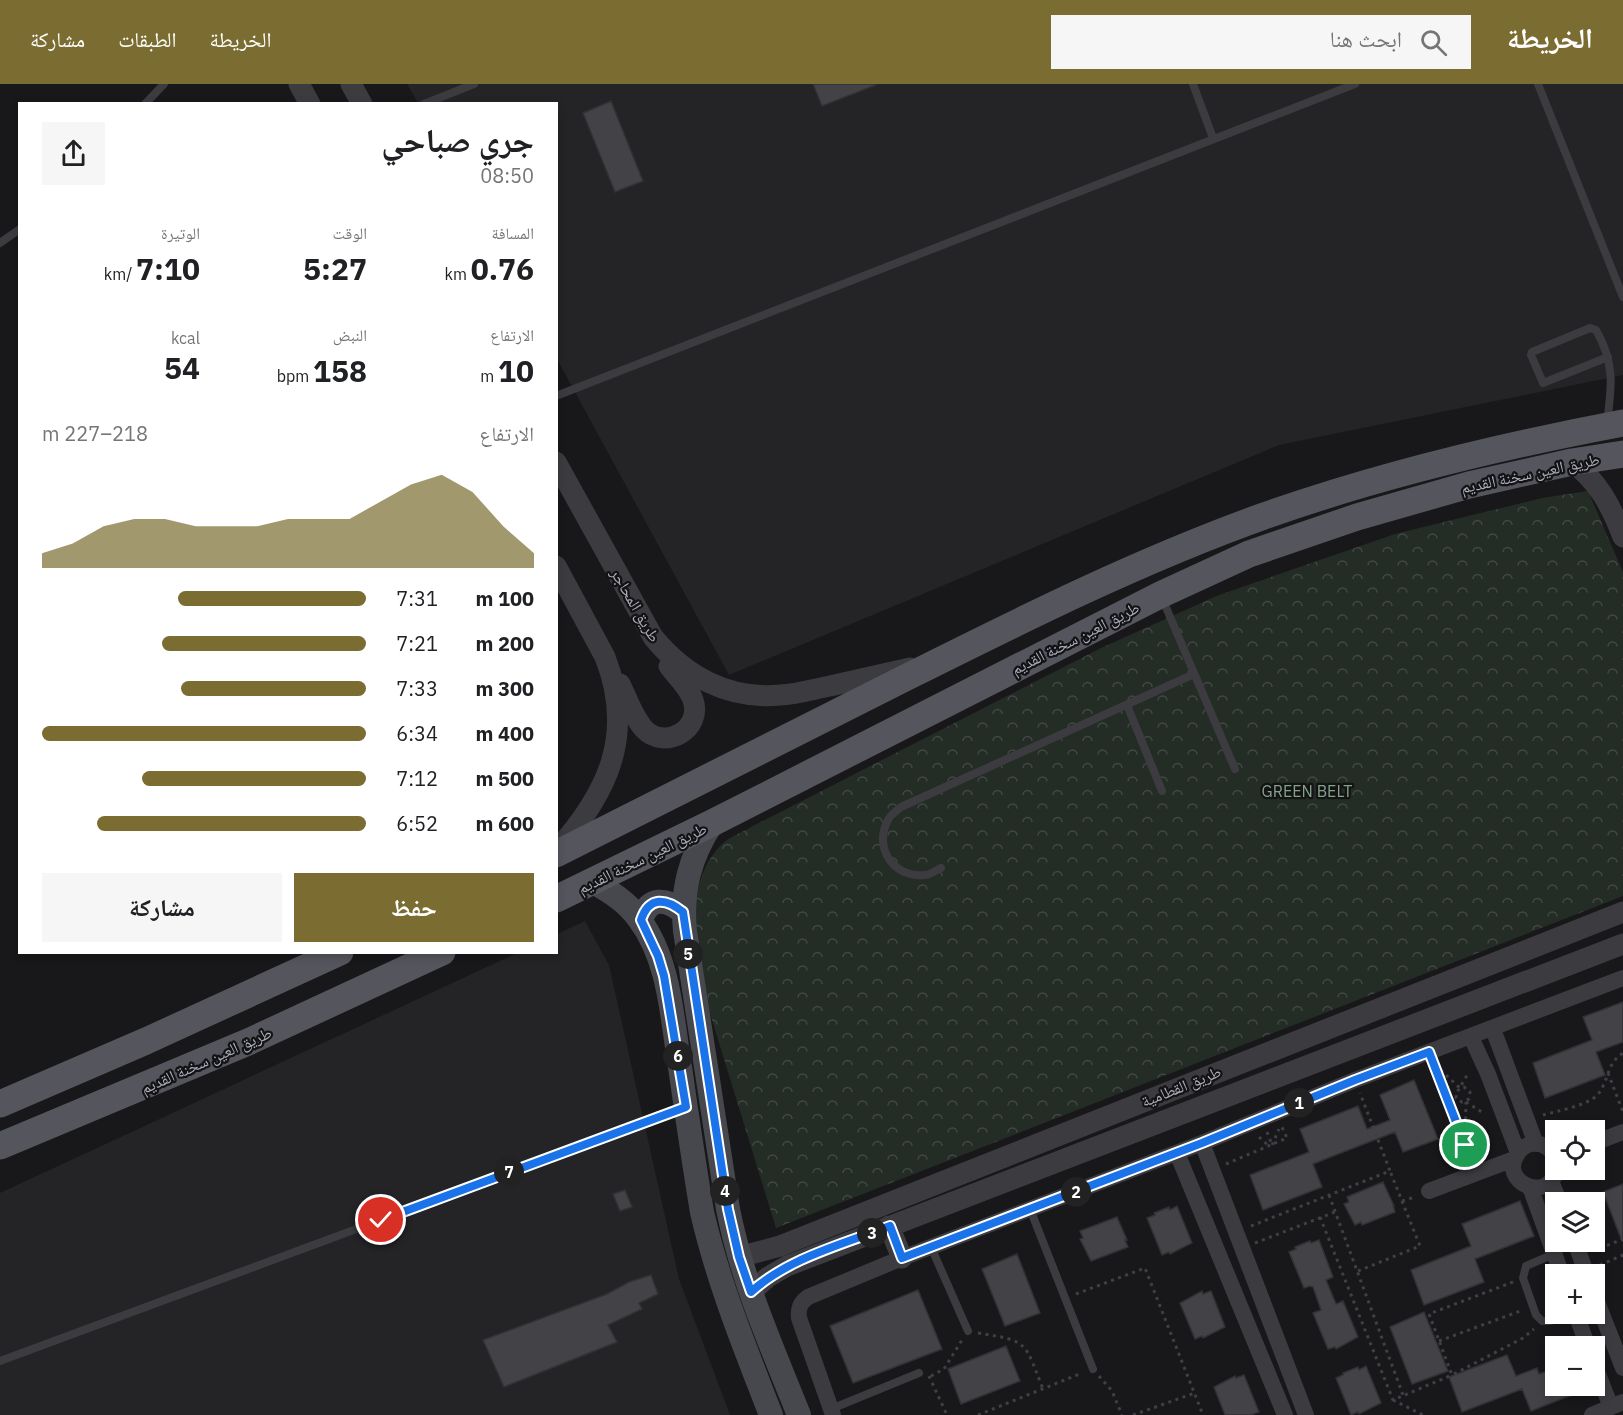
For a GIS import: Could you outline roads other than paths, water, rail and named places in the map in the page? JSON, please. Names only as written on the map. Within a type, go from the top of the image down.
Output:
[{"type":"main road","name":"طريق العين سخنة القديم","points":[[558,851],[1039,610],[1153,559],[1263,516],[1376,479],[1480,453],[1615,424]]},
{"type":"main road","name":"طريق العين سخنة القديم","points":[[558,898],[712,823],[1160,595],[1249,554],[1357,518],[1469,486],[1572,462],[1623,454]]},
{"type":"main road","points":[[712,823],[693,856],[684,893],[683,912],[728,1209],[739,1257],[751,1292],[815,1412]]},
{"type":"main road","points":[[593,882],[627,904],[641,920],[658,956],[664,976],[709,1244],[728,1304],[771,1415]]},
{"type":"main road","points":[[641,920],[649,906],[657,902],[666,902],[683,912]]},
{"type":"main road","points":[[0,1104],[146,1041],[336,954]]},
{"type":"main road","name":"طريق العين سخنة القديم","points":[[0,1146],[237,1047],[438,954]]},
{"type":"street","points":[[298,84],[309,102]]},
{"type":"street","points":[[351,84],[361,102]]},
{"type":"street","points":[[1572,462],[1604,494],[1623,537]]},
{"type":"street","name":"طريق المحاجر","points":[[558,466],[653,637],[687,672],[709,684],[756,696],[781,695],[937,662]]},
{"type":"street","points":[[558,570],[642,727],[649,734],[658,738],[669,738],[687,729],[695,710],[693,699],[668,665],[653,637]]},
{"type":"street","points":[[558,849],[588,810],[614,757],[618,706],[605,657]]},
{"type":"street","name":"طريق القطامية","points":[[739,1257],[780,1246],[1623,912]]},
{"type":"street","name":"طريق القطامية","points":[[751,1292],[768,1277],[787,1266],[1623,944]]},
{"type":"street","points":[[815,1412],[798,1310],[801,1302],[808,1297],[902,1258],[1202,1143],[1279,1119],[1355,1080],[1431,1058],[1471,1037],[1623,978]]},
{"type":"street","points":[[1451,979],[1461,1007]]},
{"type":"street","points":[[1493,1029],[1536,1144]]},
{"type":"street","points":[[1471,1037],[1488,1074],[1516,1156],[1513,1165],[1516,1177],[1530,1187],[1542,1187],[1549,1180]]},
{"type":"street","points":[[1605,1139],[1623,1132]]},
{"type":"street","points":[[1202,1143],[1306,1415]]},
{"type":"street","points":[[1429,1191],[1516,1156],[1526,1146],[1536,1144],[1545,1147]]},
{"type":"street","points":[[1178,1153],[1285,1415]]},
{"type":"street","points":[[1530,1187],[1558,1264]]},
{"type":"street","points":[[890,1226],[902,1258]]},
{"type":"street","points":[[1605,1322],[1623,1368]]},
{"type":"street","points":[[1592,1415],[1617,1405],[1605,1384]]},
{"type":"lane","points":[[147,102],[164,84]]},
{"type":"lane","points":[[429,102],[474,84]]},
{"type":"lane","points":[[1193,84],[1213,138]]},
{"type":"lane","points":[[558,395],[1355,84]]},
{"type":"lane","points":[[1538,84],[1623,297]]},
{"type":"lane","points":[[0,243],[18,230]]},
{"type":"lane","points":[[1608,357],[1543,383],[1531,356],[1532,352],[1593,328],[1608,357],[1615,424]]},
{"type":"lane","points":[[1160,595],[1235,769]]},
{"type":"lane","points":[[941,868],[926,875],[908,874],[893,866],[884,852],[882,834],[888,818],[902,807],[1194,674]]},
{"type":"lane","points":[[1127,705],[1162,791]]},
{"type":"lane","points":[[0,1361],[686,1107]]},
{"type":"lane","points":[[1030,1209],[1094,1369]]},
{"type":"lane","points":[[931,1247],[968,1331]]},
{"type":"lane","points":[[1545,1321],[1538,1318],[1533,1306],[1523,1278],[1524,1270],[1527,1266],[1554,1254]]},
{"type":"lane","points":[[815,1412],[919,1373]]},
{"type":"park label","name":"GREEN BELT","points":[[1307,791]]}]
